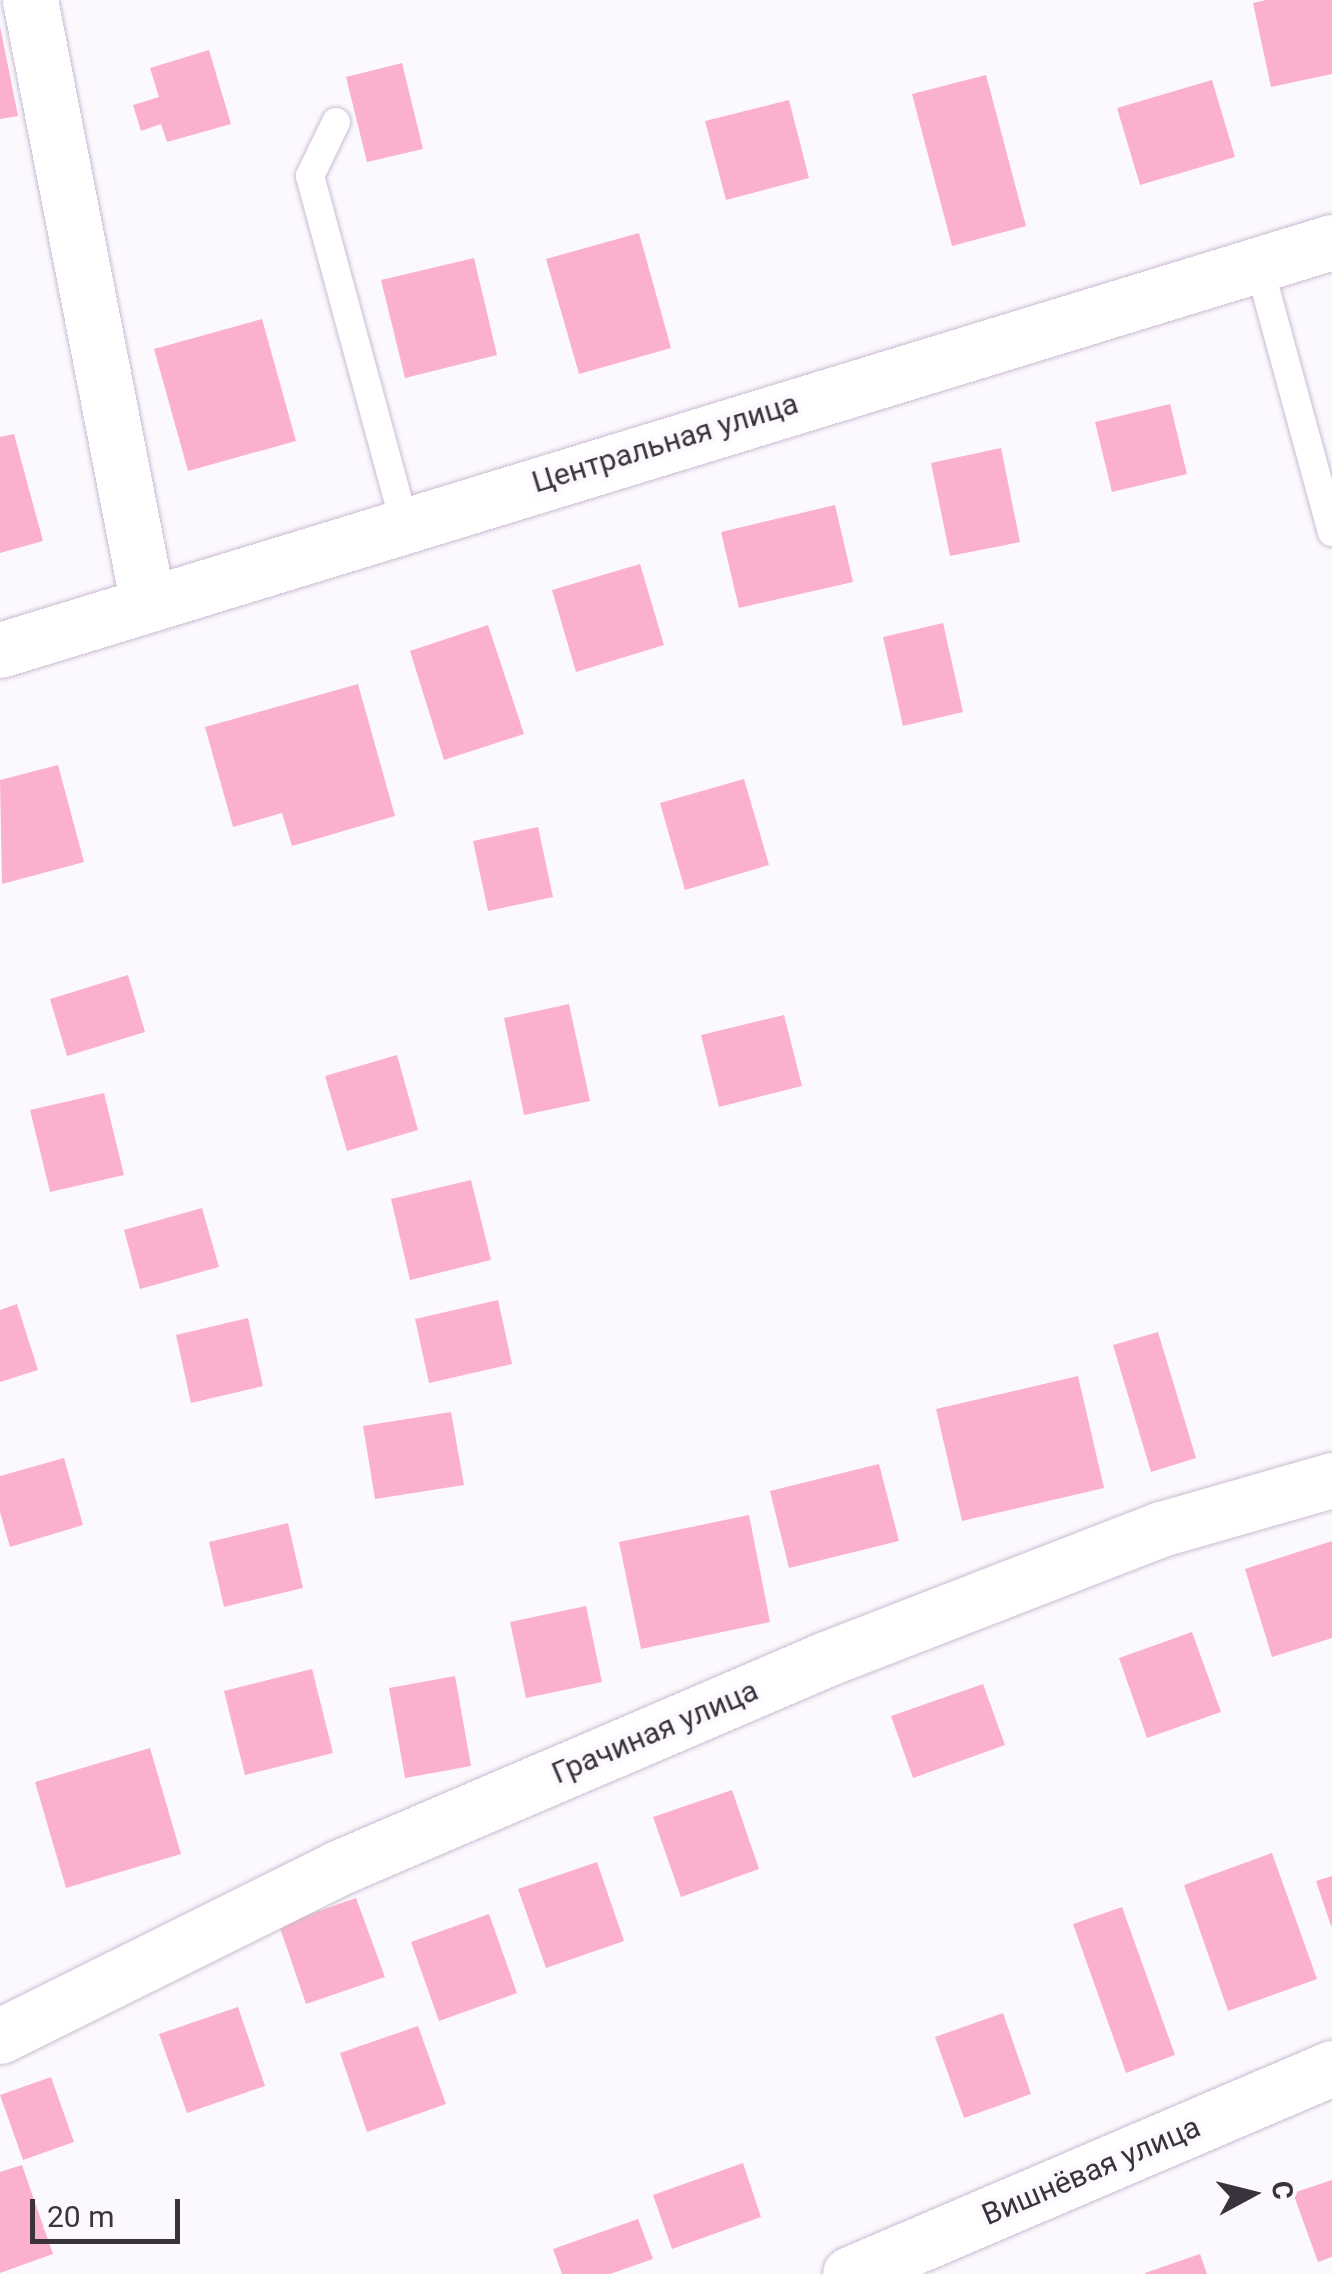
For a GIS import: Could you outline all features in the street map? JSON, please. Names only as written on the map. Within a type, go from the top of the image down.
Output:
[{"type":"street","points":[[30,0],[148,605]]},
{"type":"street","name":"Центральная улица","points":[[0,650],[404,522],[1332,242]]},
{"type":"street","name":"Грачиная улица","points":[[0,2036],[338,1868],[808,1667],[1161,1529],[1332,1480]]},
{"type":"street","name":"Вишнёвая улица","points":[[850,2274],[1332,2068]]},
{"type":"lane","points":[[336,122],[310,176],[404,522]]},
{"type":"lane","points":[[1258,262],[1332,532]]},
{"type":"building","points":[[1332,0],[1332,74],[1271,87],[1253,3]]},
{"type":"building","points":[[0,26],[18,116],[0,119]]},
{"type":"building","points":[[209,50],[231,124],[167,142],[161,124],[141,131],[133,105],[159,97],[150,68]]},
{"type":"building","points":[[402,63],[423,149],[367,162],[346,77]]},
{"type":"building","points":[[986,75],[1026,226],[952,246],[912,94]]},
{"type":"building","points":[[1212,80],[1235,157],[1140,185],[1117,108]]},
{"type":"building","points":[[789,100],[809,178],[726,200],[705,121]]},
{"type":"building","points":[[639,233],[671,348],[579,374],[546,259]]},
{"type":"building","points":[[474,258],[497,355],[405,378],[381,280]]},
{"type":"building","points":[[262,319],[296,441],[188,471],[154,349]]},
{"type":"building","points":[[1170,404],[1187,474],[1112,492],[1095,422]]},
{"type":"building","points":[[14,434],[43,541],[0,553],[0,437]]},
{"type":"building","points":[[1001,448],[1020,542],[950,556],[931,463]]},
{"type":"building","points":[[835,505],[853,582],[739,608],[721,532]]},
{"type":"building","points":[[640,564],[664,645],[576,672],[552,590]]},
{"type":"building","points":[[943,623],[963,712],[903,726],[883,637]]},
{"type":"building","points":[[488,625],[524,734],[444,760],[410,651]]},
{"type":"building","points":[[358,684],[395,816],[292,846],[282,813],[233,827],[205,727]]},
{"type":"building","points":[[58,765],[84,862],[2,884],[0,780]]},
{"type":"building","points":[[744,779],[769,865],[685,890],[660,803]]},
{"type":"building","points":[[538,827],[553,897],[488,911],[473,841]]},
{"type":"building","points":[[128,975],[145,1032],[67,1056],[50,999]]},
{"type":"building","points":[[569,1004],[590,1101],[524,1115],[504,1018]]},
{"type":"building","points":[[784,1015],[802,1086],[719,1107],[701,1035]]},
{"type":"building","points":[[397,1055],[418,1130],[347,1151],[325,1076]]},
{"type":"building","points":[[104,1093],[124,1175],[50,1192],[30,1110]]},
{"type":"building","points":[[471,1180],[491,1260],[410,1280],[391,1199]]},
{"type":"building","points":[[202,1208],[219,1267],[140,1289],[124,1230]]},
{"type":"building","points":[[498,1300],[512,1364],[429,1383],[415,1319]]},
{"type":"building","points":[[17,1304],[38,1370],[0,1382],[0,1310]]},
{"type":"building","points":[[248,1318],[263,1386],[191,1403],[176,1335]]},
{"type":"building","points":[[1158,1332],[1196,1458],[1151,1472],[1113,1345]]},
{"type":"building","points":[[1078,1376],[1104,1488],[962,1521],[936,1409]]},
{"type":"building","points":[[451,1412],[464,1485],[375,1499],[363,1426]]},
{"type":"building","points":[[64,1458],[83,1525],[10,1547],[0,1512],[0,1476]]},
{"type":"building","points":[[879,1464],[899,1541],[789,1568],[770,1491]]},
{"type":"building","points":[[749,1515],[770,1622],[641,1649],[619,1542]]},
{"type":"building","points":[[288,1523],[303,1588],[224,1607],[209,1542]]},
{"type":"building","points":[[1332,1541],[1332,1638],[1272,1657],[1245,1569]]},
{"type":"building","points":[[586,1606],[602,1682],[526,1698],[510,1622]]},
{"type":"building","points":[[1192,1632],[1221,1712],[1147,1738],[1119,1658]]},
{"type":"building","points":[[312,1669],[333,1753],[245,1775],[224,1691]]},
{"type":"building","points":[[455,1676],[471,1766],[405,1778],[389,1688]]},
{"type":"building","points":[[983,1684],[1005,1745],[913,1778],[891,1716]]},
{"type":"building","points":[[150,1748],[181,1854],[66,1888],[35,1782]]},
{"type":"building","points":[[732,1790],[759,1869],[681,1897],[653,1817]]},
{"type":"building","points":[[1272,1853],[1317,1979],[1228,2011],[1184,1885]]},
{"type":"building","points":[[597,1862],[624,1941],[546,1968],[518,1889]]},
{"type":"building","points":[[1332,1876],[1332,1926],[1331,1926],[1316,1881]]},
{"type":"building","points":[[356,1898],[385,1977],[306,2004],[279,1925]]},
{"type":"building","points":[[1122,1907],[1175,2055],[1126,2073],[1073,1924]]},
{"type":"building","points":[[489,1914],[517,1993],[439,2021],[411,1942]]},
{"type":"building","points":[[238,2007],[265,2086],[187,2113],[159,2034]]},
{"type":"building","points":[[1003,2013],[1031,2094],[964,2118],[935,2037]]},
{"type":"building","points":[[418,2026],[446,2104],[367,2132],[340,2053]]},
{"type":"building","points":[[51,2077],[74,2142],[23,2160],[0,2095]]},
{"type":"building","points":[[743,2163],[761,2217],[672,2249],[653,2195]]},
{"type":"building","points":[[22,2165],[53,2254],[0,2273],[0,2172]]},
{"type":"building","points":[[1332,2180],[1332,2257],[1318,2262],[1293,2193]]},
{"type":"building","points":[[638,2219],[653,2259],[610,2274],[562,2274],[553,2249]]},
{"type":"building","points":[[1200,2254],[1207,2274],[1145,2274],[1145,2273]]}]
